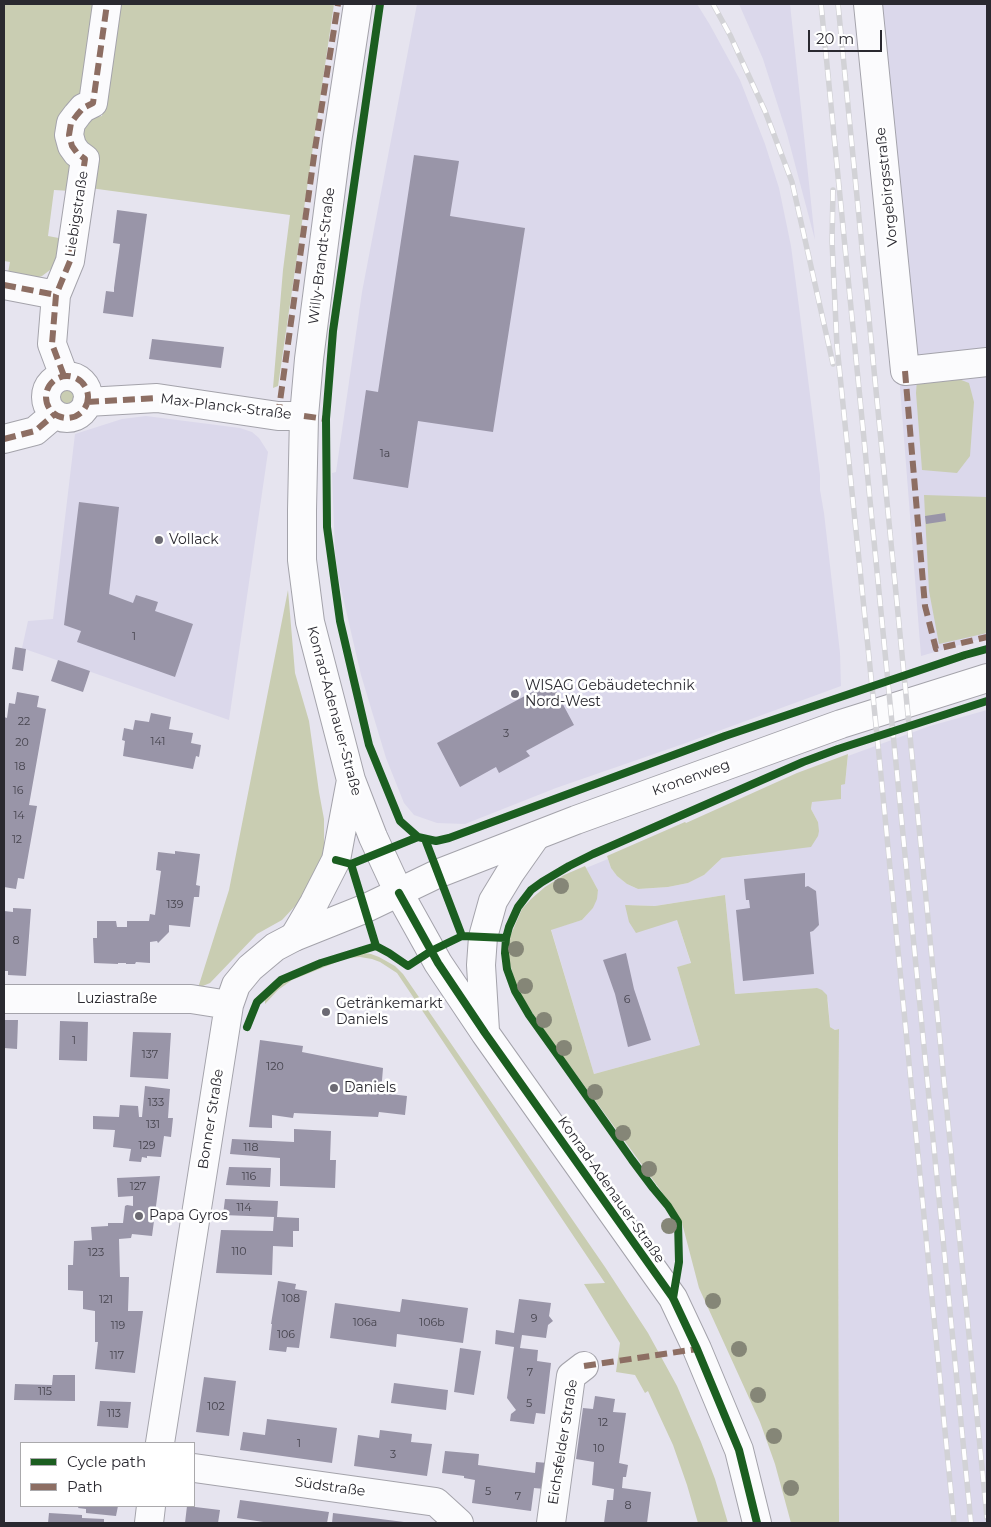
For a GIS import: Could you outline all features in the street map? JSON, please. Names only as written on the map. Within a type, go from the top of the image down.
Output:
[{"type":"street","name":"Liebigstraße","points":[[64,376],[52,344],[56,295],[70,261],[85,159],[72,146],[69,135],[71,122],[77,114],[83,108],[93,103],[107,4]]},
{"type":"street","name":"Willy-Brandt-Straße","points":[[302,510],[304,416],[310,359],[337,142],[358,4]]},
{"type":"street","name":"Vorgebirgsstraße","points":[[868,4],[905,371],[987,362]]},
{"type":"street","points":[[4,285],[56,295]]},
{"type":"street","points":[[72,376],[80,380],[85,386],[88,394],[87,402],[82,411],[74,416],[64,418],[55,414],[49,408],[46,400],[47,392],[50,384],[56,378],[72,376]]},
{"type":"street","name":"Max-Planck-Straße","points":[[87,402],[157,398],[278,416],[304,416]]},
{"type":"street","points":[[4,439],[34,431],[55,414]]},
{"type":"street","name":"Konrad-Adenauer-Straße","points":[[302,510],[302,560],[310,622],[351,780],[373,837],[399,893],[438,963],[485,1033],[673,1298],[697,1349],[739,1450],[757,1523]]},
{"type":"street","name":"Kronenweg","points":[[399,893],[437,874],[576,820],[841,724],[987,678]]},
{"type":"street","points":[[294,937],[336,860],[351,780]]},
{"type":"street","points":[[485,1033],[481,965],[483,937],[493,901],[536,836]]},
{"type":"street","name":"Bonner Straße","points":[[160,1442],[229,1005],[236,986],[250,968],[275,947],[294,937],[349,916],[399,893]]},
{"type":"street","name":"Luziastraße","points":[[4,1000],[191,999],[229,1005]]},
{"type":"street","name":"Eichsfelder Straße","points":[[551,1523],[571,1376],[584,1366]]},
{"type":"street","name":"Südstraße","points":[[195,1468],[436,1502],[459,1523]]},
{"type":"street","points":[[149,1523],[151,1507]]},
{"type":"shaded area","points":[[417,4],[697,4],[740,80],[765,144],[779,188],[791,246],[840,653],[841,686],[556,788],[465,824],[437,823],[414,815],[404,803],[386,758],[361,675],[338,576],[335,552],[332,473],[336,472],[362,292]]},
{"type":"shaded area","points":[[739,4],[790,4],[815,240],[787,134],[763,59]]},
{"type":"shaded area","points":[[870,4],[987,4],[987,637],[921,656]]},
{"type":"shaded area","name":"Vollack","points":[[146,416],[240,428],[252,432],[259,438],[268,452],[229,720],[22,648],[28,621],[53,619],[75,434],[122,419]]},
{"type":"shaded area","points":[[987,710],[987,1523],[839,1523],[839,1029],[835,1030],[830,1027],[828,1000],[817,988],[735,994],[725,895],[655,906],[629,905],[677,920],[691,964],[677,967],[700,1045],[594,1074],[551,929],[582,920],[593,908],[598,890],[586,868],[608,859],[611,868],[617,876],[627,884],[638,889],[668,887],[688,883],[704,875],[722,858],[749,855],[818,822],[811,809],[812,802],[845,783],[848,756],[930,726]]},
{"type":"green space","points":[[4,4],[98,4],[72,164],[71,191],[54,190],[48,236],[64,239],[57,260],[50,270],[42,276],[30,280],[7,278],[10,262],[4,261]]},
{"type":"green space","points":[[117,4],[334,4],[278,386],[273,388],[283,270],[290,215],[90,188],[96,152],[83,143],[83,129],[90,118],[102,116]]},
{"type":"green space","points":[[951,376],[969,383],[974,402],[970,456],[957,473],[922,470],[916,393],[917,379]]},
{"type":"green space","points":[[74,384],[80,393],[76,408],[65,411],[54,401],[53,395],[58,386]]},
{"type":"green space","points":[[924,495],[987,497],[987,633],[939,644],[929,591]]},
{"type":"green space","points":[[288,590],[295,673],[309,721],[324,819],[324,851],[316,876],[297,904],[282,920],[257,934],[210,983],[198,988],[229,890]]},
{"type":"green space","points":[[848,754],[845,784],[841,785],[841,799],[812,802],[811,809],[818,822],[819,831],[811,847],[722,858],[704,875],[688,883],[668,887],[638,889],[627,884],[611,868],[607,856],[797,773]]},
{"type":"green space","points":[[585,866],[598,890],[593,908],[582,920],[551,930],[594,1074],[700,1045],[677,967],[691,963],[677,920],[636,933],[629,922],[625,905],[655,906],[725,895],[735,994],[817,988],[827,995],[830,1027],[835,1030],[839,1029],[839,1523],[791,1523],[775,1464],[760,1422],[699,1288],[682,1223],[672,1206],[546,1033],[516,985],[508,957],[509,939],[522,909],[545,887],[564,875]]},
{"type":"green space","points":[[356,952],[379,957],[395,966],[403,974],[605,1267],[648,1333],[677,1386],[701,1442],[715,1479],[728,1523],[698,1523],[673,1445],[648,1391],[645,1393],[635,1375],[616,1372],[620,1343],[584,1284],[605,1283],[397,973],[372,959],[360,957],[347,958],[292,980],[278,990],[265,1004],[265,998],[268,993],[284,980],[335,958]]},
{"type":"building","points":[[414,155],[459,161],[450,216],[525,228],[493,432],[418,421],[408,488],[353,479],[366,390],[378,392]]},
{"type":"building","points":[[117,210],[147,214],[133,317],[103,313],[106,291],[114,292],[120,244],[113,243]]},
{"type":"building","points":[[152,339],[224,347],[221,368],[149,359]]},
{"type":"building","points":[[79,502],[119,507],[109,594],[133,603],[136,595],[158,602],[155,611],[193,624],[175,677],[77,642],[81,631],[64,625]]},
{"type":"building","points":[[945,513],[946,521],[926,524],[925,516]]},
{"type":"building","points":[[15,647],[26,649],[23,671],[12,669]]},
{"type":"building","points":[[58,660],[90,671],[83,692],[51,681]]},
{"type":"building","points":[[551,682],[574,725],[526,751],[530,756],[499,773],[496,767],[460,787],[437,743]]},
{"type":"building","points":[[17,692],[39,696],[37,707],[46,709],[29,805],[37,806],[24,879],[18,878],[16,889],[4,887],[4,717],[7,718],[9,703],[15,704]]},
{"type":"building","points":[[151,713],[171,717],[169,729],[193,733],[191,743],[201,745],[199,757],[196,756],[193,769],[123,756],[125,741],[122,740],[124,728],[133,730],[135,720],[149,722]]},
{"type":"building","points":[[175,851],[200,854],[196,885],[200,886],[199,897],[194,897],[190,927],[169,925],[169,932],[158,943],[157,941],[150,942],[150,963],[94,963],[93,938],[97,938],[97,921],[116,921],[117,927],[127,927],[127,921],[149,921],[150,914],[155,915],[161,871],[156,870],[158,852],[175,854]]},
{"type":"building","points":[[805,873],[805,887],[808,886],[816,891],[819,925],[810,932],[814,974],[743,981],[736,910],[750,908],[749,900],[746,900],[744,879]]},
{"type":"building","points":[[13,908],[31,909],[26,976],[8,975],[8,971],[4,971],[4,911],[13,912]]},
{"type":"building","points":[[626,953],[634,989],[651,1040],[628,1047],[615,994],[603,960]]},
{"type":"building","points":[[4,1020],[18,1020],[17,1049],[4,1048]]},
{"type":"building","points":[[60,1021],[88,1022],[87,1061],[59,1060]]},
{"type":"building","points":[[133,1032],[171,1033],[168,1079],[130,1077]]},
{"type":"building","points":[[260,1040],[303,1046],[302,1052],[383,1068],[381,1093],[407,1096],[405,1115],[379,1112],[378,1117],[294,1113],[293,1118],[272,1115],[272,1128],[249,1127]]},
{"type":"building","points":[[145,1086],[170,1089],[168,1118],[173,1118],[171,1137],[164,1136],[161,1157],[147,1156],[147,1158],[142,1157],[141,1162],[129,1161],[131,1149],[113,1147],[115,1130],[93,1129],[93,1116],[119,1117],[120,1105],[138,1106],[139,1117],[142,1117]]},
{"type":"building","points":[[294,1129],[331,1131],[330,1160],[336,1160],[335,1188],[280,1186],[280,1158],[230,1154],[232,1139],[294,1142]]},
{"type":"building","points":[[229,1167],[271,1168],[270,1187],[226,1185]]},
{"type":"building","points":[[160,1176],[152,1236],[132,1234],[131,1238],[119,1239],[120,1277],[129,1277],[128,1311],[143,1311],[135,1373],[95,1369],[98,1342],[95,1342],[95,1311],[83,1309],[83,1291],[68,1290],[68,1265],[73,1265],[74,1241],[92,1240],[91,1227],[108,1226],[108,1223],[123,1223],[125,1206],[133,1206],[133,1196],[118,1197],[117,1178]]},
{"type":"building","points":[[225,1199],[278,1201],[277,1217],[299,1218],[299,1231],[293,1231],[293,1247],[273,1246],[272,1275],[216,1273],[221,1230],[273,1231],[274,1217],[223,1215]]},
{"type":"building","points":[[278,1281],[296,1284],[295,1289],[307,1291],[299,1348],[287,1347],[286,1352],[269,1350]]},
{"type":"building","points":[[402,1299],[468,1308],[463,1343],[397,1334],[396,1347],[330,1338],[335,1303],[400,1312]]},
{"type":"building","points":[[519,1299],[551,1303],[549,1316],[553,1321],[548,1325],[546,1338],[522,1335],[520,1348],[538,1350],[537,1361],[551,1363],[545,1414],[536,1413],[534,1424],[510,1421],[511,1414],[516,1410],[507,1398],[514,1347],[495,1344],[496,1330],[514,1333]]},
{"type":"building","points":[[460,1348],[481,1351],[474,1395],[454,1392]]},
{"type":"building","points":[[53,1375],[75,1375],[75,1401],[14,1400],[15,1384],[52,1385]]},
{"type":"building","points":[[204,1377],[236,1381],[229,1436],[196,1432]]},
{"type":"building","points":[[394,1383],[448,1390],[446,1410],[391,1403]]},
{"type":"building","points":[[595,1396],[615,1399],[613,1412],[626,1413],[619,1463],[628,1465],[626,1477],[623,1477],[622,1488],[651,1492],[647,1523],[604,1523],[607,1500],[613,1500],[614,1489],[592,1485],[594,1462],[576,1459],[583,1408],[593,1409]]},
{"type":"building","points":[[100,1401],[131,1402],[128,1428],[97,1426]]},
{"type":"building","points":[[267,1419],[337,1428],[332,1463],[240,1450],[243,1432],[265,1435]]},
{"type":"building","points":[[380,1430],[412,1434],[411,1442],[432,1444],[427,1476],[354,1466],[358,1435],[379,1438]]},
{"type":"building","points":[[445,1451],[479,1454],[478,1465],[535,1473],[536,1462],[548,1463],[545,1489],[534,1488],[531,1511],[472,1503],[475,1480],[464,1478],[464,1476],[442,1473]]},
{"type":"building","points":[[240,1500],[329,1512],[327,1523],[270,1523],[237,1518]]},
{"type":"building","points":[[118,1507],[116,1516],[86,1513],[86,1509],[78,1508]]},
{"type":"building","points":[[187,1507],[220,1510],[218,1523],[185,1523]]},
{"type":"building","points":[[49,1513],[82,1515],[82,1518],[104,1519],[104,1523],[48,1523]]},
{"type":"building","points":[[333,1513],[404,1522],[404,1523],[332,1523]]},
{"type":"railway","points":[[713,4],[730,35],[765,111],[792,182],[833,364]]},
{"type":"railway","points":[[821,4],[971,1523]]},
{"type":"railway","points":[[838,4],[987,1518]]},
{"type":"railway","points":[[833,190],[832,241],[837,346],[954,1523]]},
{"type":"marked path","points":[[64,376],[52,344],[56,295],[70,261],[85,159],[72,146],[69,135],[71,123],[83,108],[93,103],[107,4]]},
{"type":"marked path","points":[[278,416],[315,149],[338,4]]},
{"type":"marked path","points":[[4,285],[56,295]]},
{"type":"marked path","points":[[905,371],[925,606],[936,649],[987,637]]},
{"type":"marked path","points":[[67,376],[82,382],[88,397],[82,412],[67,418],[52,412],[46,397],[52,382],[67,376]]},
{"type":"marked path","points":[[87,402],[157,398]]},
{"type":"marked path","points":[[4,439],[35,431],[55,414]]},
{"type":"marked path","points":[[304,416],[326,419]]},
{"type":"marked path","points":[[584,1366],[697,1349]]},
{"type":"cycle path","points":[[380,4],[333,331],[326,419],[327,527],[340,621],[369,745],[400,821],[418,837]]},
{"type":"cycle path","points":[[336,860],[351,864],[418,837],[436,841],[449,838],[725,736],[987,649]]},
{"type":"cycle path","points":[[673,1298],[679,1262],[678,1222],[529,1015],[515,991],[507,969],[505,953],[509,927],[518,907],[531,890],[542,882],[593,854],[803,762],[987,701]]},
{"type":"cycle path","points":[[425,839],[462,936],[506,938]]},
{"type":"cycle path","points":[[351,864],[376,946]]},
{"type":"cycle path","points":[[399,893],[438,963],[485,1033],[673,1298],[697,1349],[739,1450],[757,1523]]},
{"type":"cycle path","points":[[247,1027],[257,1002],[281,980],[321,963],[376,946],[408,966],[431,951],[462,936]]},
{"type":"place","name":"Vollack","points":[[159,540]]},
{"type":"place","name":"WISAG Gebäudetechnik Nord-West","points":[[515,694]]},
{"type":"place","name":"Getränkemarkt Daniels","points":[[326,1012]]},
{"type":"place","name":"Daniels","points":[[334,1088]]},
{"type":"place","name":"Papa Gyros","points":[[139,1216]]}]
